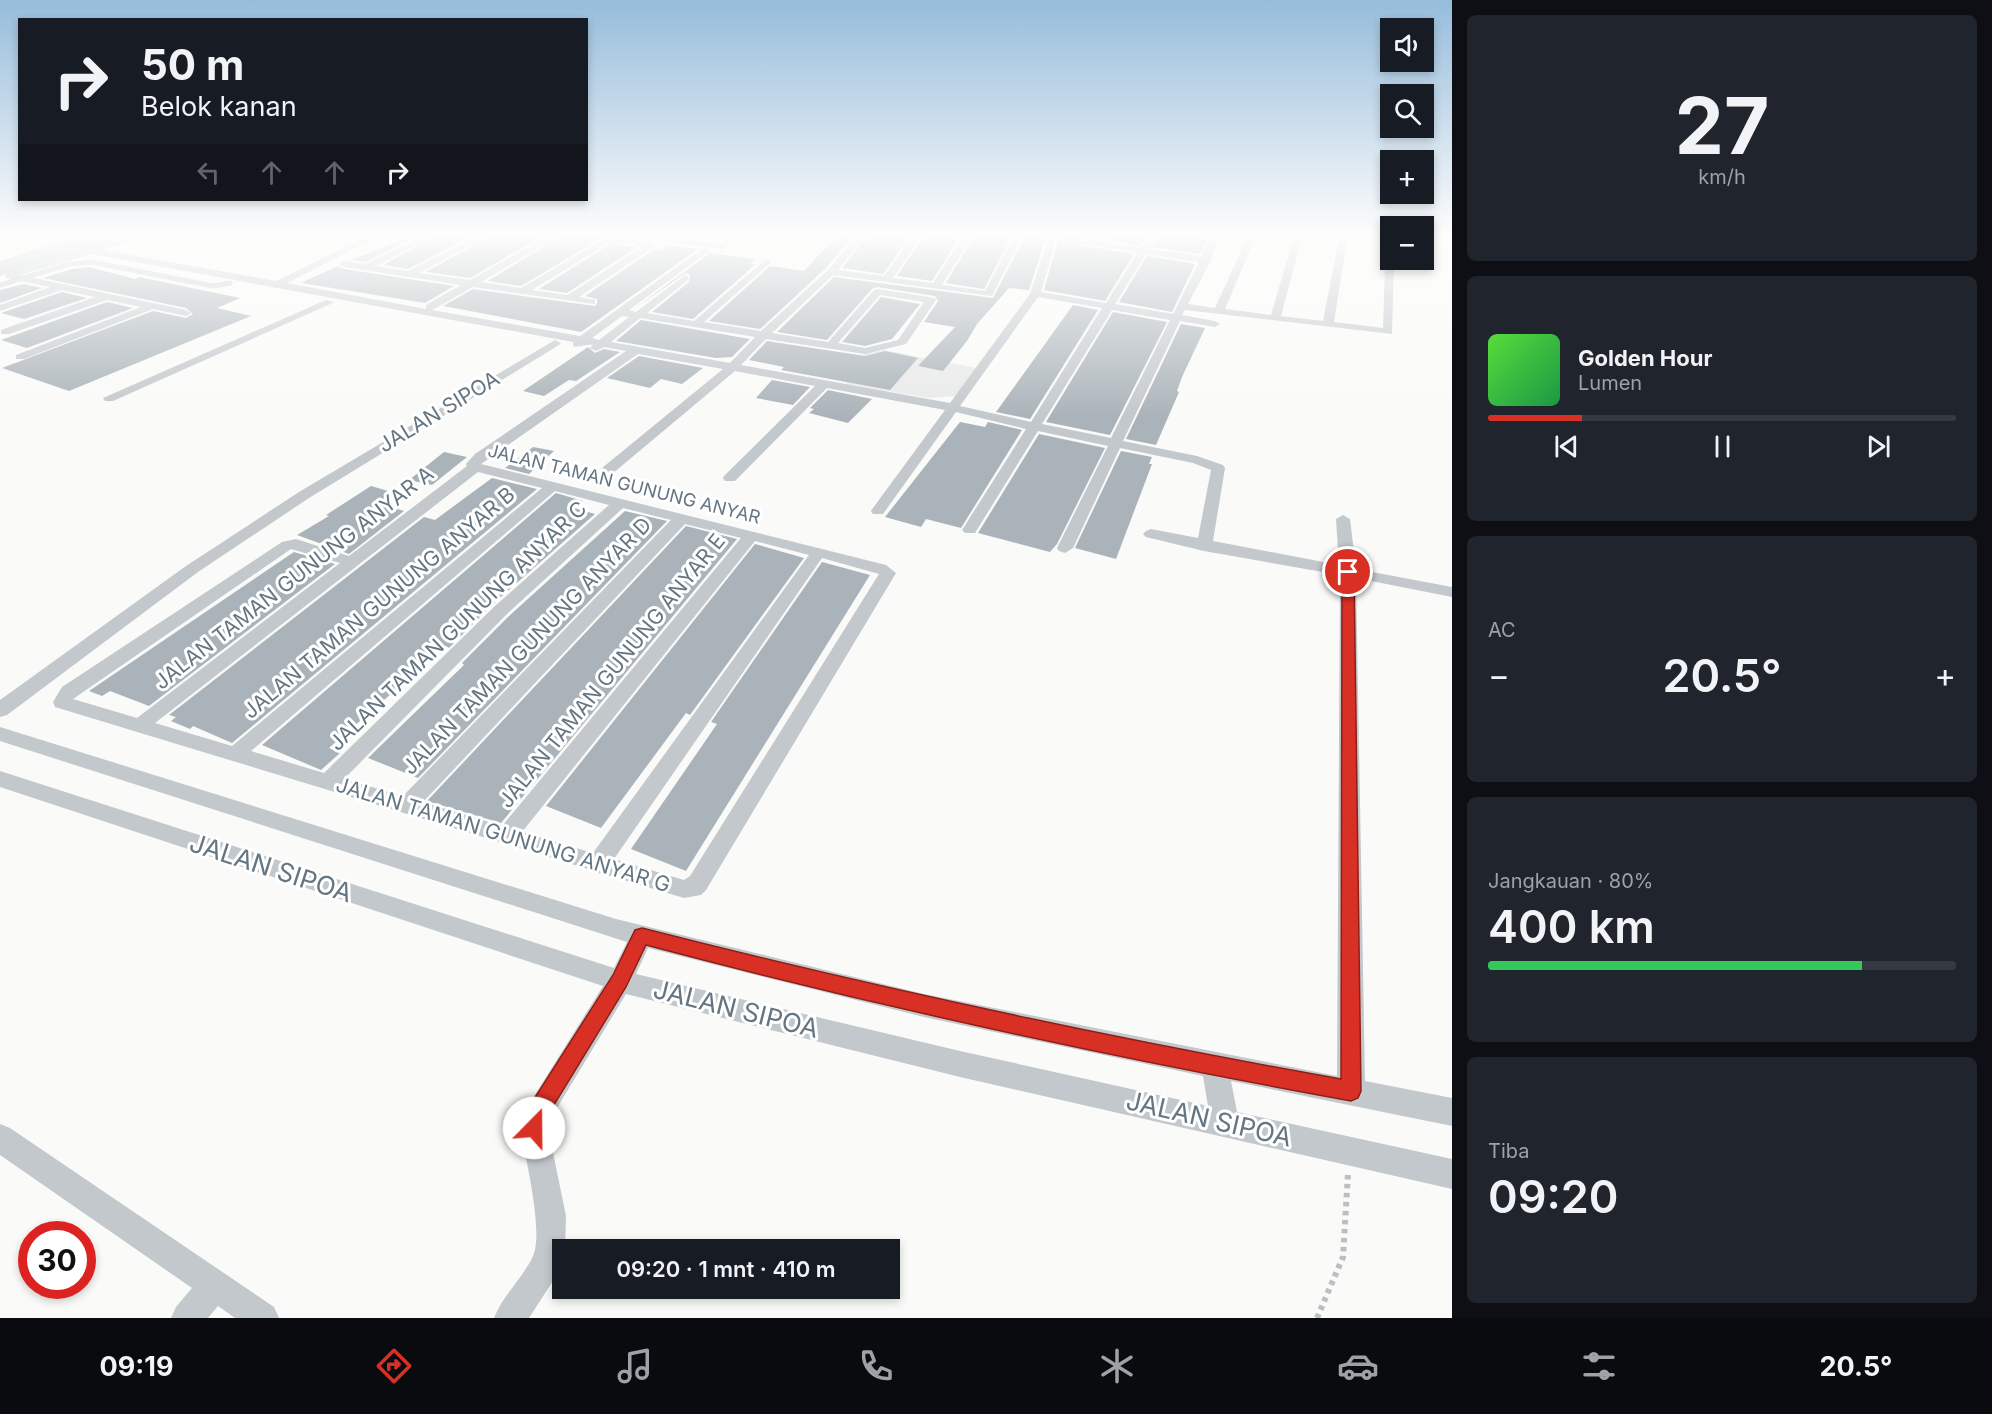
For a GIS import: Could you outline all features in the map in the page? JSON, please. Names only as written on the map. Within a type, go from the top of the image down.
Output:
[{"type":"street","points":[[0,308],[39,295]]},
{"type":"street","points":[[102,295],[186,313]]},
{"type":"street","points":[[288,295],[555,343],[605,341],[631,353]]},
{"type":"street","points":[[331,295],[581,341],[644,295]]},
{"type":"street","points":[[417,305],[436,295]]},
{"type":"street","points":[[430,307],[453,295]]},
{"type":"street","points":[[539,295],[591,302]]},
{"type":"street","points":[[569,299],[576,295]]},
{"type":"street","points":[[591,350],[663,295]]},
{"type":"street","points":[[696,324],[729,295]]},
{"type":"street","points":[[607,471],[729,371],[762,336],[807,295]]},
{"type":"street","points":[[831,345],[876,295]]},
{"type":"street","points":[[620,312],[860,351],[902,342],[931,301],[893,295]]},
{"type":"street","points":[[878,511],[1035,295]]},
{"type":"street","points":[[1038,295],[1109,306],[1180,312],[1219,311],[1388,332],[1389,295]]},
{"type":"street","points":[[970,530],[1116,295]]},
{"type":"street","points":[[1065,548],[1189,295]]},
{"type":"street","points":[[1219,311],[1226,295]]},
{"type":"street","points":[[1275,318],[1282,295]]},
{"type":"street","points":[[1328,325],[1333,295]]},
{"type":"street","points":[[5,332],[109,296]]},
{"type":"street","points":[[109,398],[330,302]]},
{"type":"street","points":[[380,303],[430,307],[581,341],[591,350],[631,353],[982,416],[1197,460],[1218,468],[1204,546]]},
{"type":"street","points":[[20,357],[152,306]]},
{"type":"street","points":[[1180,312],[1215,324]]},
{"type":"street","name":"JALAN SIPOA","points":[[0,710],[192,569],[294,501],[555,343]]},
{"type":"street","name":"JALAN TAMAN GUNUNG ANYAR","points":[[631,353],[473,464],[476,467],[880,568],[888,573]]},
{"type":"street","points":[[730,478],[820,388]]},
{"type":"street","name":"JALAN TAMAN GUNUNG ANYAR A","points":[[140,725],[476,467]]},
{"type":"street","name":"JALAN TAMAN GUNUNG ANYAR B","points":[[234,755],[554,485]]},
{"type":"street","name":"JALAN TAMAN GUNUNG ANYAR C","points":[[327,783],[501,610],[620,503]]},
{"type":"street","name":"JALAN TAMAN GUNUNG ANYAR D","points":[[407,805],[681,519]]},
{"type":"street","points":[[1343,519],[1348,572],[1351,1091]]},
{"type":"street","points":[[1150,534],[1452,592]]},
{"type":"street","name":"JALAN TAMAN GUNUNG ANYAR E","points":[[507,835],[751,536]]},
{"type":"street","name":"JALAN TAMAN GUNUNG ANYAR G","points":[[352,562],[296,544],[287,545],[69,691],[62,702],[507,835],[597,865],[684,889],[693,888],[888,573]]},
{"type":"street","points":[[597,865],[818,553]]},
{"type":"street","points":[[0,734],[642,936],[965,1015],[1215,1067],[1452,1112]]},
{"type":"street","name":"JALAN SIPOA","points":[[0,779],[620,981],[960,1064],[1452,1174]]},
{"type":"street","points":[[510,1318],[549,1259],[551,1216],[534,1128],[535,1117],[620,981],[642,936]]},
{"type":"street","points":[[1215,1067],[1225,1122]]},
{"type":"street","points":[[0,1138],[263,1318]]},
{"type":"street","points":[[188,1318],[215,1286]]},
{"type":"path","points":[[1317,1318],[1343,1257],[1350,1152]]},
{"type":"shaded area","points":[[884,350],[976,368],[958,396],[929,398],[846,384],[864,354]]},
{"type":"building","points":[[0,295],[24,295],[0,303]]},
{"type":"building","points":[[55,295],[72,295],[87,298],[24,319],[1,313]]},
{"type":"building","points":[[122,295],[223,295],[240,298],[217,308],[251,316],[69,391],[2,368],[153,311],[186,318],[193,314],[186,308]]},
{"type":"building","points":[[372,295],[439,295],[425,303]]},
{"type":"building","points":[[463,295],[513,295],[595,306],[597,304],[597,299],[585,296],[634,295],[581,332],[443,306]]},
{"type":"building","points":[[674,295],[721,295],[693,319],[652,312]]},
{"type":"building","points":[[738,295],[797,295],[760,329],[709,321]]},
{"type":"building","points":[[816,295],[867,295],[827,340],[777,332]]},
{"type":"building","points":[[925,295],[967,295],[993,298],[995,295],[1003,295],[977,324],[967,341],[943,371],[918,366],[955,327],[924,322],[938,301],[935,296]]},
{"type":"building","points":[[1069,295],[1109,295],[1105,301]]},
{"type":"building","points":[[1124,295],[1180,295],[1172,312],[1119,302]]},
{"type":"building","points":[[881,297],[920,304],[892,339],[865,346],[842,342]]},
{"type":"building","points":[[107,302],[133,308],[27,348],[1,340]]},
{"type":"building","points":[[1073,305],[1098,310],[1030,419],[996,412]]},
{"type":"building","points":[[1113,312],[1167,322],[1110,435],[1046,422]]},
{"type":"building","points":[[641,320],[750,339],[732,357],[716,358],[616,341]]},
{"type":"building","points":[[1181,324],[1205,328],[1182,377],[1177,391],[1179,392],[1156,445],[1126,439]]},
{"type":"building","points":[[767,341],[865,356],[885,351],[918,358],[890,390],[781,370],[784,367],[749,360]]},
{"type":"building","points":[[588,347],[595,353],[604,349],[620,352],[576,381],[569,380],[544,396],[523,391]]},
{"type":"building","points":[[639,356],[703,368],[682,384],[661,379],[650,388],[607,378]]},
{"type":"building","points":[[772,380],[810,387],[793,405],[756,398]]},
{"type":"building","points":[[828,390],[872,399],[848,423],[809,413],[814,409],[810,408]]},
{"type":"building","points":[[960,422],[985,427],[988,422],[1022,430],[961,528],[926,519],[921,527],[885,517]]},
{"type":"building","points":[[1039,434],[1105,448],[1057,544],[1050,552],[978,533]]},
{"type":"building","points":[[533,447],[554,451],[529,474],[505,468]]},
{"type":"building","points":[[1121,451],[1152,457],[1149,464],[1152,464],[1116,559],[1075,548]]},
{"type":"building","points":[[444,452],[467,457],[432,485],[409,480]]},
{"type":"building","points":[[492,478],[537,489],[232,743],[193,726],[190,729],[171,721],[176,717],[169,715],[424,517],[435,520]]},
{"type":"building","points":[[371,486],[395,493],[379,503],[404,511],[349,554],[297,535],[329,516],[326,515]]},
{"type":"building","points":[[556,493],[583,501],[574,508],[595,514],[493,604],[449,648],[446,646],[329,748],[340,753],[321,770],[262,745]]},
{"type":"building","points":[[625,511],[667,521],[418,778],[368,758],[464,665],[462,663],[509,616]]},
{"type":"building","points":[[686,526],[737,539],[501,823],[427,801]]},
{"type":"building","points":[[755,544],[804,558],[690,715],[686,713],[601,828],[546,806]]},
{"type":"building","points":[[294,552],[335,564],[149,706],[110,691],[102,696],[89,691]]},
{"type":"building","points":[[822,562],[870,575],[686,871],[631,849],[717,724],[711,722]]},
{"type":"route","points":[[534,1128],[535,1117],[539,1109],[620,981],[642,936],[965,1015],[1215,1067],[1351,1091],[1348,572]]}]
